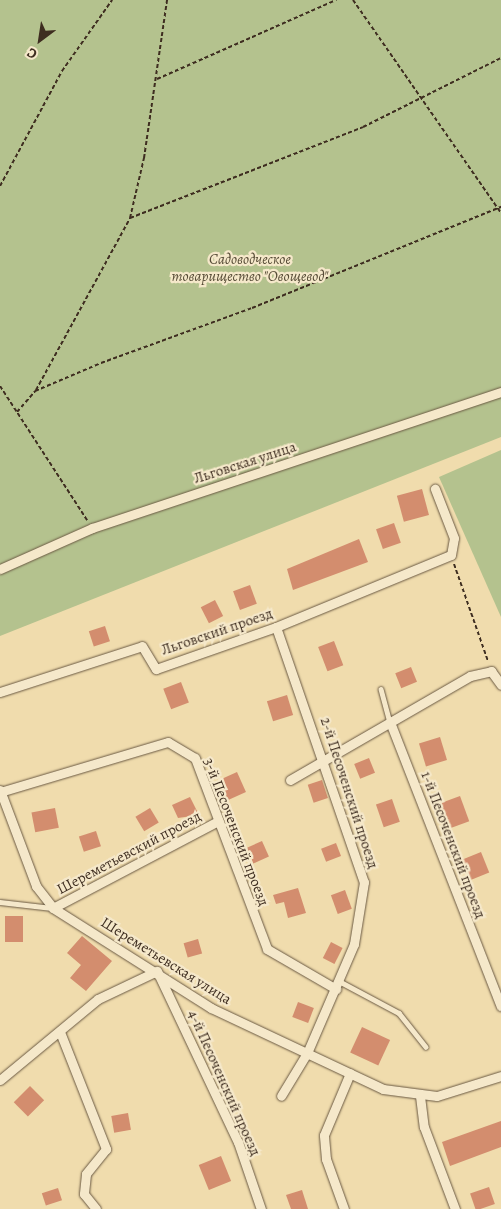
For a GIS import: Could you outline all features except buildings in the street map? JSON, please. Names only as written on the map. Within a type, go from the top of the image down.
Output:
[{"type":"street","name":"Льговская улица","points":[[0,569],[92,528],[501,392]]},
{"type":"street","points":[[435,489],[454,538],[451,555]]},
{"type":"street","name":"Льговский проезд","points":[[0,692],[142,646],[156,669],[276,627],[451,555]]},
{"type":"street","name":"2-й Песоченский проезд","points":[[276,627],[325,760],[364,882],[354,944],[307,1053]]},
{"type":"street","points":[[290,780],[470,676],[491,671],[501,685]]},
{"type":"street","name":"1-й Песоченский проезд","points":[[390,722],[501,1006]]},
{"type":"street","name":"3-й Песоченский проезд","points":[[0,791],[168,742],[195,758],[267,949],[337,985]]},
{"type":"street","name":"Шереметьевская улица","points":[[0,791],[36,886],[53,908],[157,971],[211,1008],[383,1088],[420,1096],[458,1092],[501,1076]]},
{"type":"street","name":"Шереметьевский проезд","points":[[53,908],[218,822]]},
{"type":"street","points":[[0,1080],[98,999],[157,971]]},
{"type":"street","name":"4-й Песоченский проезд","points":[[157,971],[238,1142],[261,1209]]},
{"type":"street","points":[[60,1032],[106,1149],[86,1174],[84,1194],[96,1209]]},
{"type":"street","points":[[282,1096],[307,1053]]},
{"type":"street","points":[[344,1209],[326,1159],[324,1135],[350,1073]]},
{"type":"street","points":[[420,1096],[424,1127],[455,1209]]},
{"type":"lane","points":[[381,689],[390,722]]},
{"type":"lane","points":[[0,902],[53,908]]},
{"type":"lane","points":[[337,985],[400,1013],[426,1047]]},
{"type":"path","points":[[0,186],[62,71],[112,0]]},
{"type":"path","points":[[16,412],[35,391],[130,218],[157,79],[167,0]]},
{"type":"path","points":[[157,79],[336,0]]},
{"type":"path","points":[[353,0],[501,212]]},
{"type":"path","points":[[130,218],[422,100],[501,58]]},
{"type":"path","points":[[35,391],[500,208]]},
{"type":"path","points":[[0,386],[92,528]]},
{"type":"path","points":[[451,555],[491,671]]},
{"type":"green space","name":"Садоводческое товарищество \"Овощевод\"","points":[[0,0],[501,0],[501,437],[0,636]]},
{"type":"green space","points":[[501,450],[501,617],[439,477]]}]
